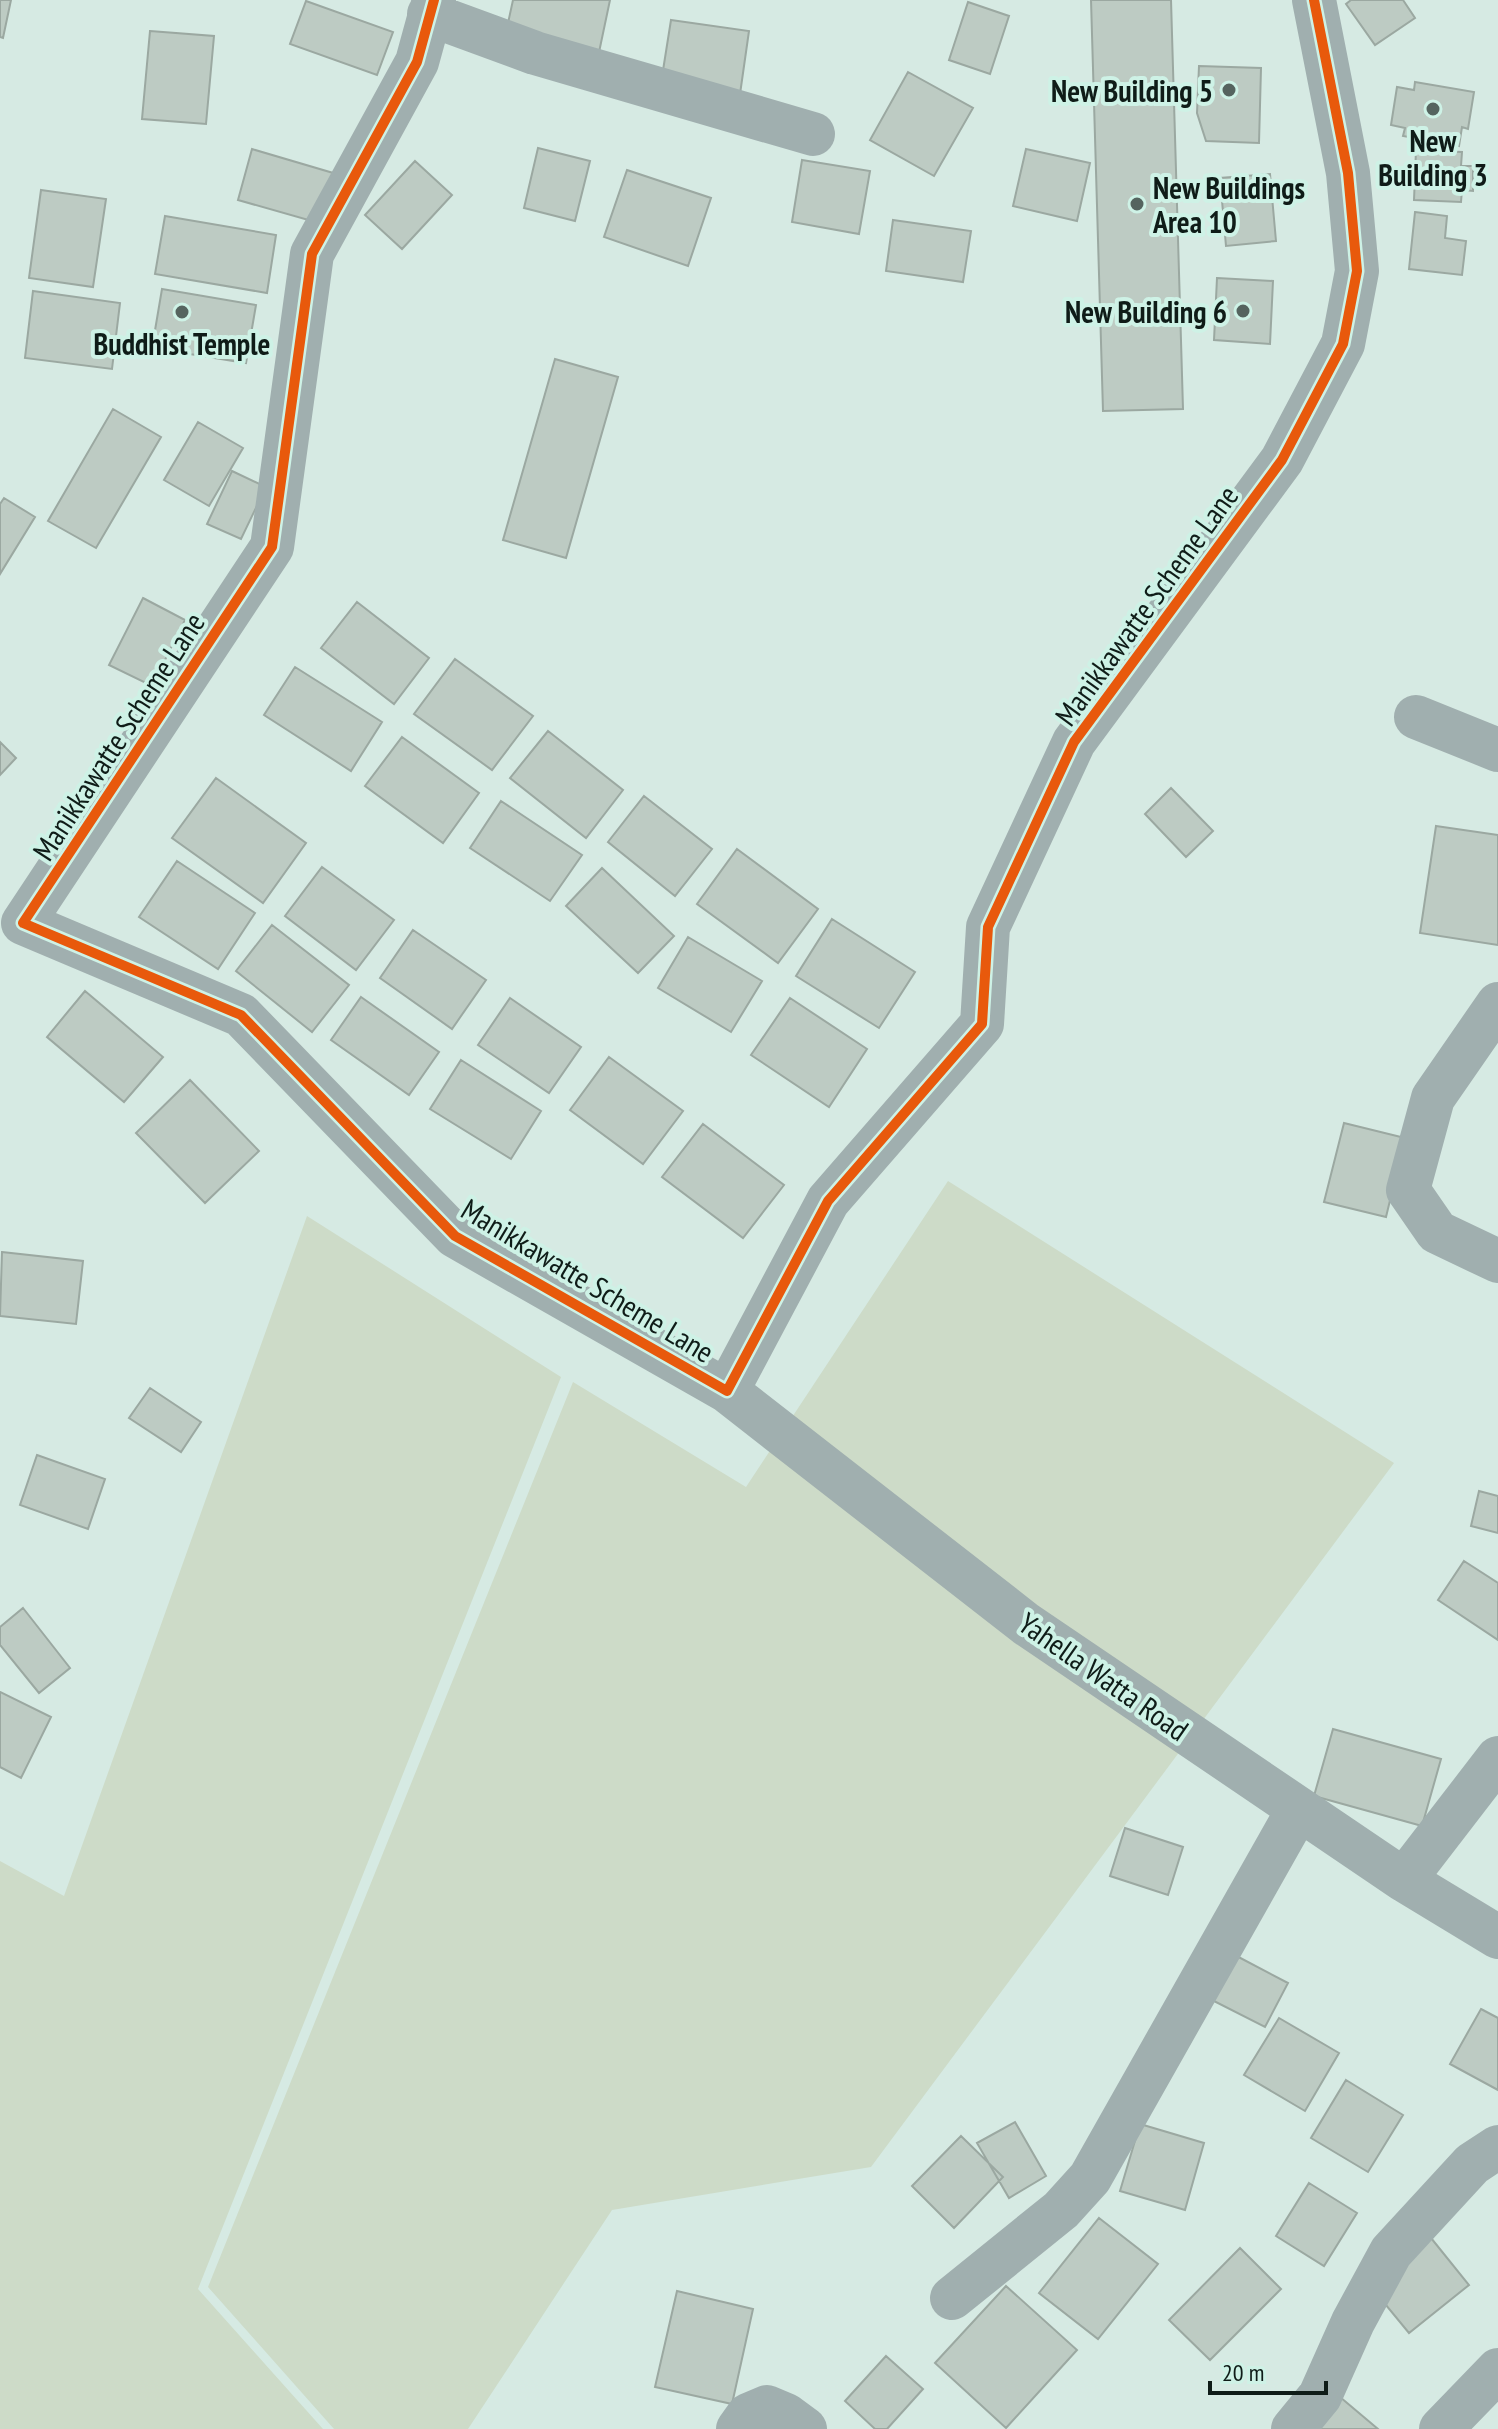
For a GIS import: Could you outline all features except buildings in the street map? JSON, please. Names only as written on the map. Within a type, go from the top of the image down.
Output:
[{"type":"street","name":"Manikkawatte Scheme Lane","points":[[431,7],[417,62],[312,254],[272,547],[23,923],[241,1015],[455,1236],[727,1391],[828,1201],[982,1024],[988,927],[1074,742],[1282,460],[1343,344],[1357,271],[1348,173],[1314,0]]},
{"type":"street","points":[[431,7],[535,53],[813,134]]},
{"type":"street","points":[[1416,717],[1498,750]]},
{"type":"street","points":[[1498,1004],[1433,1098],[1408,1190],[1437,1232],[1498,1261]]},
{"type":"street","name":"Yahella Watta Road","points":[[727,1391],[1026,1624],[1298,1810],[1498,1937]]},
{"type":"street","points":[[1404,1880],[1498,1758]]},
{"type":"street","points":[[952,2298],[1061,2210],[1090,2178],[1298,1810]]},
{"type":"street","points":[[1293,2429],[1320,2396],[1353,2322],[1391,2252],[1472,2164],[1498,2147]]},
{"type":"street","points":[[1441,2429],[1498,2370]]},
{"type":"street","points":[[738,2429],[748,2415],[767,2407],[786,2415],[805,2429]]},
{"type":"green space","points":[[948,1181],[1394,1463],[871,2167],[612,2210],[468,2429],[334,2429],[208,2287],[573,1382],[746,1487]]},
{"type":"green space","points":[[307,1216],[561,1377],[198,2289],[323,2429],[0,2429],[0,1861],[64,1896]]},
{"type":"cycle path","points":[[434,0],[417,62],[312,254],[272,547],[23,923],[241,1015],[455,1236],[727,1391],[828,1201],[982,1024],[988,927],[1074,742],[1282,460],[1343,344],[1357,271],[1348,173],[1314,0]]},
{"type":"place","name":"New Building 5","points":[[1229,90]]},
{"type":"place","name":"New Building 3","points":[[1433,109]]},
{"type":"place","name":"New Buildings Area 10","points":[[1137,204]]},
{"type":"place","name":"New Building 6","points":[[1243,311]]},
{"type":"place","name":"Buddhist Temple","points":[[182,312]]}]
